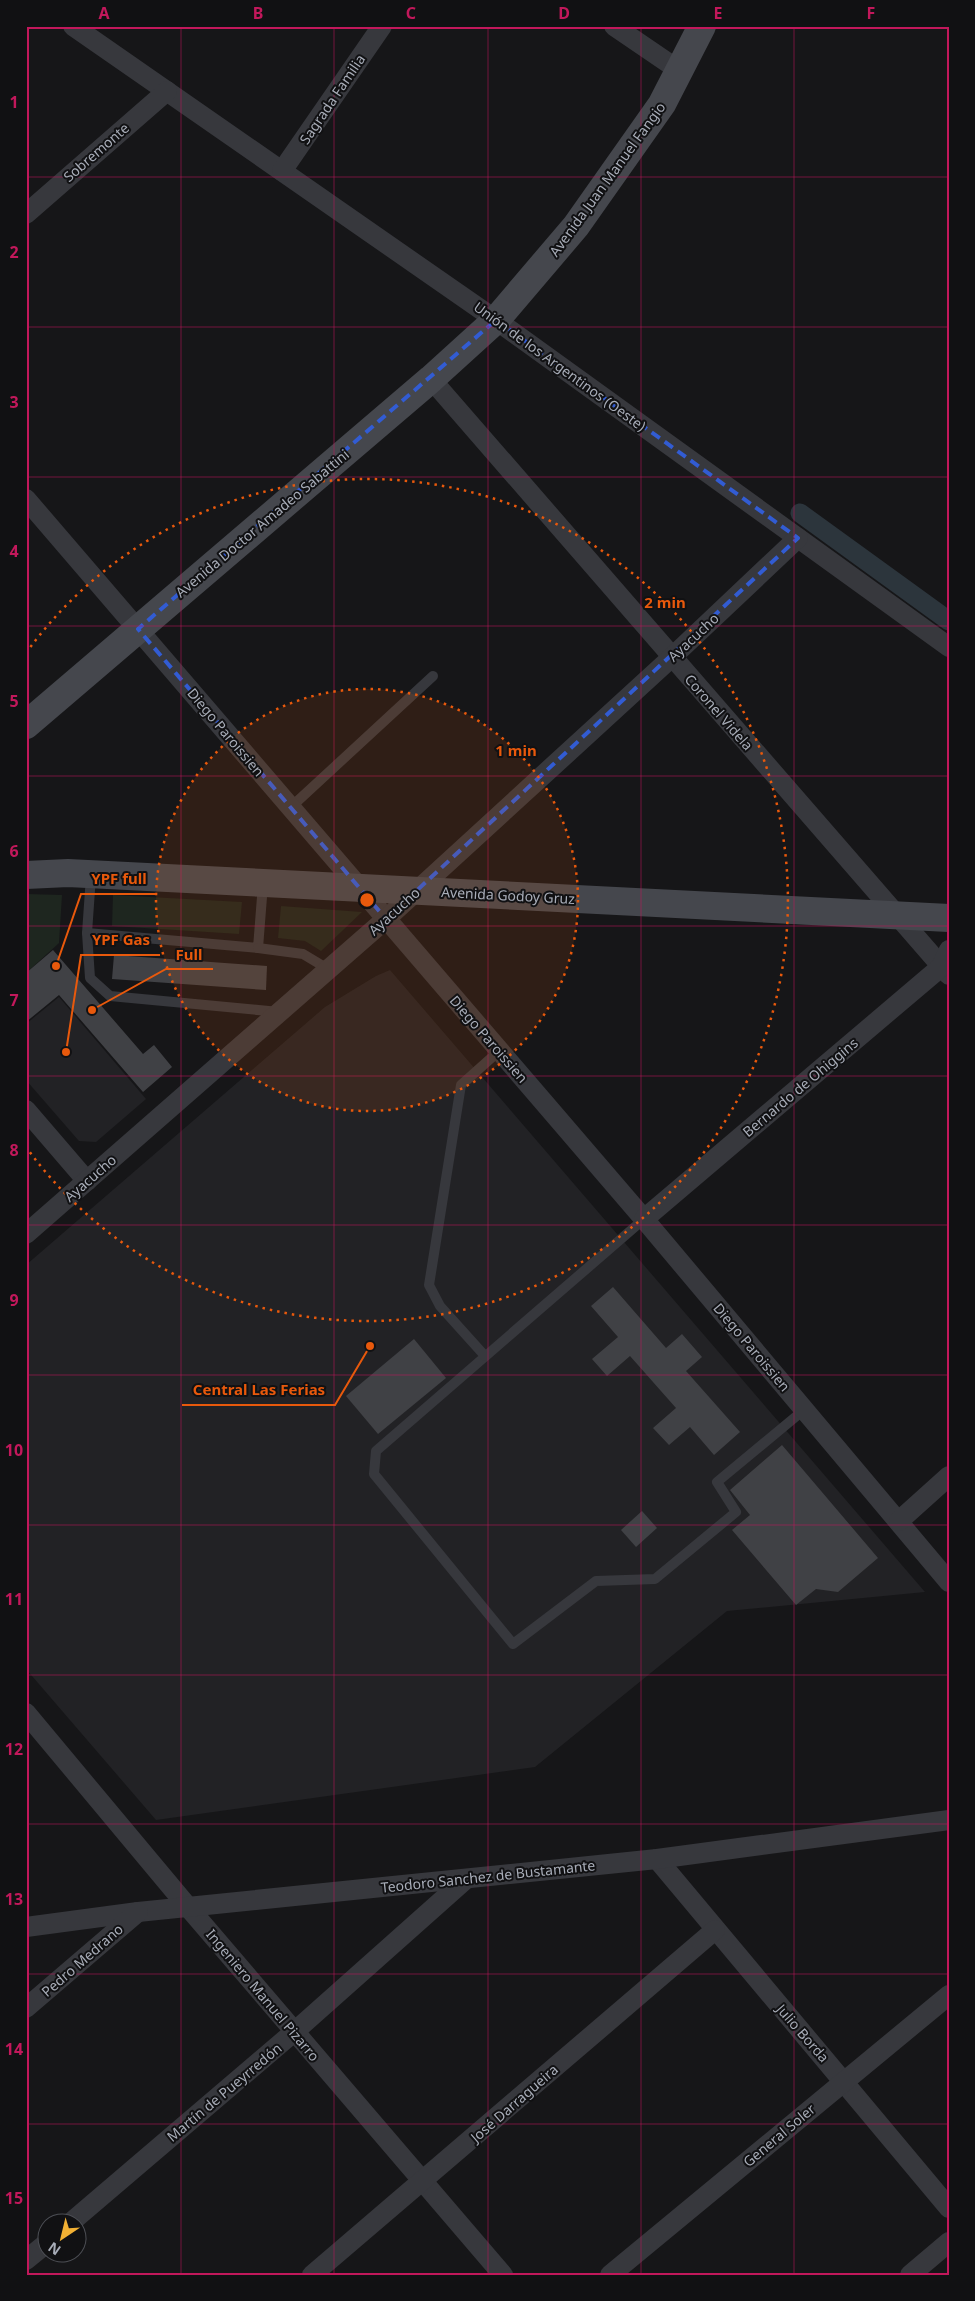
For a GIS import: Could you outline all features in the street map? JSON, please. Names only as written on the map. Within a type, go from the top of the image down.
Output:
[{"type":"main road","name":"Avenida Juan Manuel Fangio","points":[[496,320],[576,226],[662,104],[702,26]]},
{"type":"main road","name":"Avenida Doctor Amadeo Sabattini","points":[[26,725],[431,379],[496,320]]},
{"type":"main road","name":"Avenida Godoy Gruz","points":[[26,866],[79,874]]},
{"type":"main road","name":"Avenida Godoy Gruz","points":[[26,875],[79,874],[949,918]]},
{"type":"street","name":"Unión de los Argentinos (Oeste)","points":[[73,26],[496,320],[949,647]]},
{"type":"street","name":"Sagrada Familia","points":[[282,171],[382,26]]},
{"type":"street","points":[[614,26],[680,71]]},
{"type":"street","name":"Sobremonte","points":[[26,214],[167,91]]},
{"type":"street","name":"Coronel Videla","points":[[431,379],[894,914],[946,964]]},
{"type":"street","name":"Diego Paroissien","points":[[26,500],[644,1219],[949,1582]]},
{"type":"street","name":"Ayacucho","points":[[26,1234],[386,919],[672,658],[798,538]]},
{"type":"street","name":"Bernardo de Ohiggins","points":[[644,1219],[946,964]]},
{"type":"street","points":[[26,1110],[86,1181]]},
{"type":"street","points":[[899,1521],[949,1476]]},
{"type":"street","name":"Ingeniero Manuel Pizarro","points":[[26,1713],[33,1735],[188,1907],[503,2275]]},
{"type":"street","name":"Teodoro Sanchez de Bustamante","points":[[26,1927],[138,1912],[657,1859],[949,1820]]},
{"type":"street","name":"Julio Borda","points":[[657,1859],[949,2208]]},
{"type":"street","name":"Martín de Pueyrredón","points":[[81,2214],[294,2032],[466,1879]]},
{"type":"street","name":"Pedro Medrano","points":[[26,2008],[138,1912]]},
{"type":"street","name":"José Darragueira","points":[[312,2275],[715,1930]]},
{"type":"street","name":"General Soler","points":[[610,2275],[949,1994]]},
{"type":"street","points":[[910,2275],[949,2242]]},
{"type":"street","points":[[26,2260],[38,2250]]},
{"type":"lane","points":[[290,808],[433,676]]},
{"type":"lane","points":[[79,874],[87,933],[90,978],[110,996],[279,1012]]},
{"type":"lane","points":[[258,948],[263,884]]},
{"type":"lane","points":[[87,933],[258,948],[304,954],[328,970]]},
{"type":"lane","points":[[485,1356],[440,1306],[429,1285],[461,1085],[499,1051]]},
{"type":"lane","points":[[644,1219],[376,1450],[374,1474],[513,1644],[596,1581],[656,1579],[736,1512],[717,1482],[805,1409]]},
{"type":"highlighted area","points":[[496,320],[798,538],[386,919],[138,629]]},
{"type":"shaded area","points":[[26,894],[62,895],[59,943],[26,973]]},
{"type":"shaded area","points":[[113,895],[242,902],[239,934],[112,926]]},
{"type":"shaded area","points":[[281,906],[362,912],[321,951],[305,941],[278,938]]},
{"type":"shaded area","points":[[390,970],[925,1592],[727,1611],[535,1767],[156,1820],[26,1669],[26,1265],[325,1007],[376,976]]},
{"type":"shaded area","points":[[59,997],[146,1099],[96,1142],[79,1141],[26,1080],[26,1024]]},
{"type":"building","points":[[53,950],[143,1054],[154,1045],[172,1067],[143,1092],[59,995],[26,1022],[26,973]]},
{"type":"building","points":[[114,955],[267,966],[266,990],[112,979]]},
{"type":"building","points":[[613,1287],[666,1348],[682,1334],[702,1357],[686,1371],[740,1432],[714,1455],[690,1427],[669,1445],[653,1428],[676,1408],[630,1356],[607,1376],[592,1359],[618,1337],[591,1306]]},
{"type":"building","points":[[414,1339],[446,1378],[378,1434],[346,1396]]},
{"type":"building","points":[[782,1445],[878,1558],[838,1592],[816,1589],[796,1605],[732,1530],[750,1515],[730,1490]]},
{"type":"building","points":[[642,1511],[657,1528],[636,1547],[621,1530]]},
{"type":"waterway","points":[[800,513],[949,621]]},
{"type":"place","name":"YPF full","points":[[56,966]]},
{"type":"place","name":"Full","points":[[92,1010]]},
{"type":"place","name":"YPF Gas","points":[[66,1052]]},
{"type":"place","name":"Central Las Ferias","points":[[370,1346]]}]
